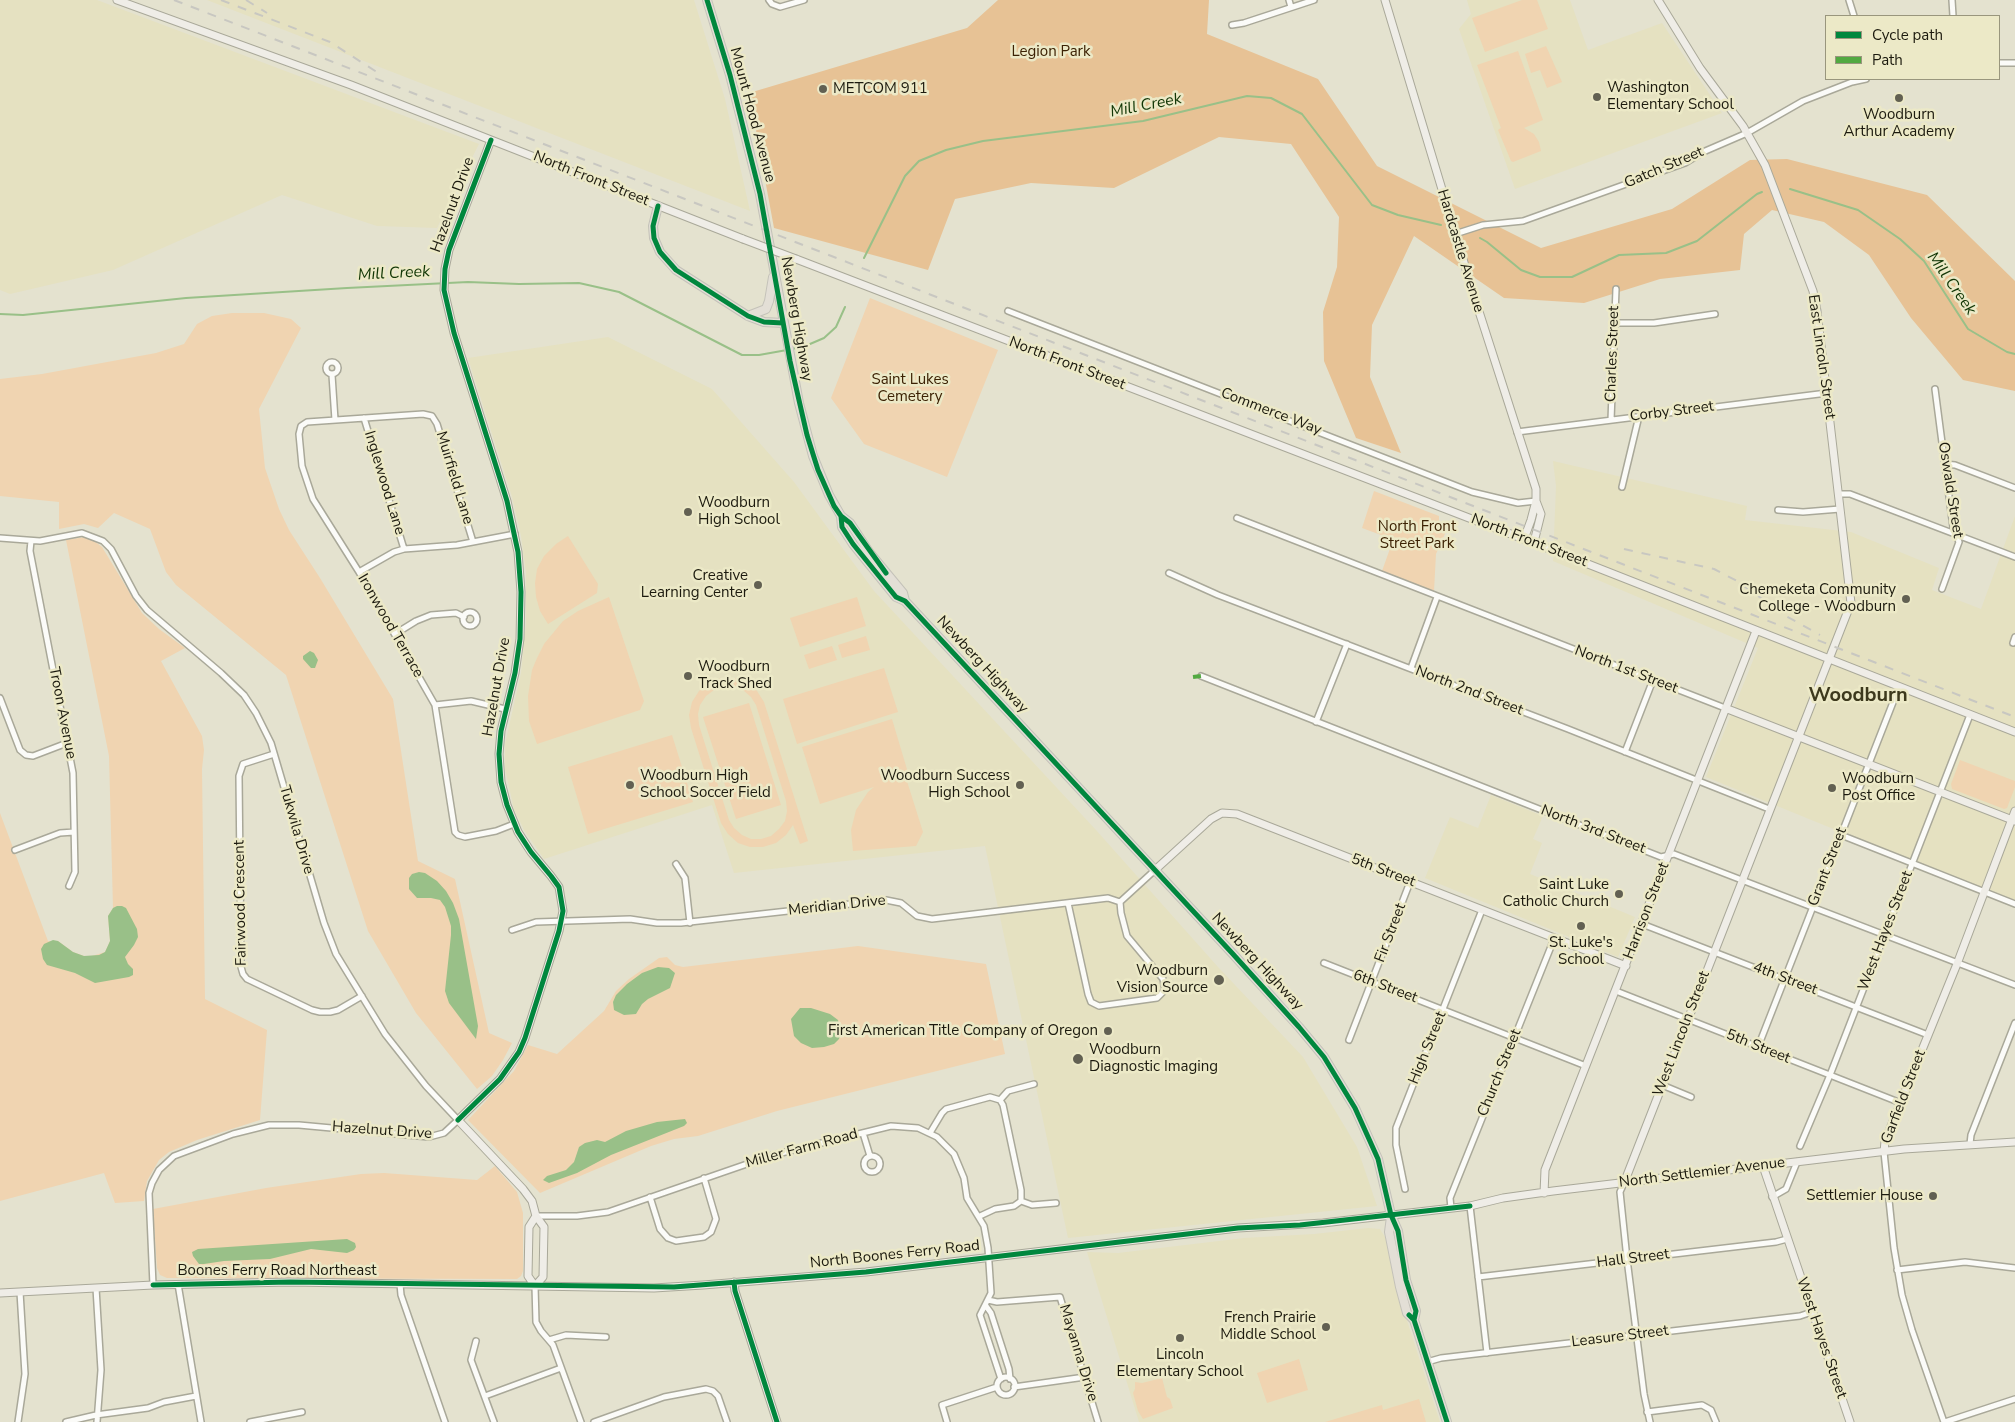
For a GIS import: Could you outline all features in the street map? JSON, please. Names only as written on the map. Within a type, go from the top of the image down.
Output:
[{"type":"main road","name":"Mount Hood Avenue","points":[[707,0],[742,121],[768,238]]},
{"type":"main road","points":[[658,206],[653,222],[653,234],[657,247],[680,274],[748,316],[764,322],[783,323]]},
{"type":"main road","name":"Newberg Highway","points":[[768,238],[783,323],[807,435],[824,483],[840,516],[850,523],[869,552],[903,592],[905,601],[1282,1008],[1312,1043],[1333,1072],[1360,1117],[1374,1147],[1384,1178],[1391,1215],[1389,1232],[1400,1287],[1408,1313],[1414,1320],[1446,1422]]},
{"type":"main road","points":[[748,316],[763,312],[768,306],[774,269]]},
{"type":"street","name":"North Front Street","points":[[117,0],[351,85],[796,260],[1534,542],[2015,732]]},
{"type":"street","points":[[769,0],[772,4],[780,7],[804,0]]},
{"type":"street","points":[[1289,0],[1291,7]]},
{"type":"street","points":[[1232,25],[1244,23],[1314,0]]},
{"type":"street","name":"Hardcastle Avenue","points":[[1386,0],[1455,234],[1536,489],[1536,501],[1524,539]]},
{"type":"street","name":"East Lincoln Street","points":[[1658,0],[1700,68],[1747,133],[1767,170],[1813,291],[1827,393],[1851,603],[1828,659]]},
{"type":"street","points":[[1849,0],[1854,15]]},
{"type":"street","points":[[1952,0],[1953,15]]},
{"type":"street","points":[[2000,63],[2015,64]]},
{"type":"street","name":"Gatch Street","points":[[1455,234],[1483,225],[1523,221],[1685,163],[1703,152],[1747,133],[1810,98],[1861,80]]},
{"type":"street","name":"Hazelnut Drive","points":[[153,1285],[149,1193],[159,1170],[174,1156],[233,1134],[269,1126],[299,1125],[429,1137],[444,1133],[500,1079],[519,1052],[531,1020],[561,921],[563,905],[558,888],[552,876],[531,852],[514,824],[504,794],[500,772],[500,744],[515,673],[521,621],[521,578],[515,534],[507,501],[454,333],[444,290],[446,261],[453,237],[491,140]]},
{"type":"street","name":"Charles Street","points":[[1611,420],[1616,289]]},
{"type":"street","name":"Commerce Way","points":[[1008,311],[1472,492],[1518,503],[1536,501]]},
{"type":"street","points":[[1614,323],[1654,323],[1715,314]]},
{"type":"street","points":[[332,374],[335,420],[364,418]]},
{"type":"street","name":"Oswald Street","points":[[1935,389],[1953,527],[1959,542],[1942,589]]},
{"type":"street","name":"Corby Street","points":[[1517,432],[1827,393]]},
{"type":"street","name":"Muirfield Lane","points":[[364,418],[423,414],[432,416],[437,424],[473,542]]},
{"type":"street","points":[[1622,487],[1639,416]]},
{"type":"street","name":"Inglewood Lane","points":[[364,418],[404,549]]},
{"type":"street","name":"Ironwood Terrace","points":[[335,420],[307,422],[301,426],[299,434],[300,455],[310,492],[319,510],[359,572],[435,705],[454,827],[458,835],[465,837],[491,832],[514,824]]},
{"type":"street","points":[[1946,464],[1955,465],[2015,488]]},
{"type":"street","points":[[1838,494],[1850,494],[2015,557]]},
{"type":"street","name":"Hardcastle Avenue","points":[[1534,542],[1541,514],[1536,501]]},
{"type":"street","points":[[1778,510],[1803,512],[1840,509]]},
{"type":"street","name":"North 1st Street","points":[[1238,518],[2013,821]]},
{"type":"street","name":"Tukwila Drive","points":[[0,538],[30,541],[51,539],[77,533],[88,534],[103,541],[111,549],[136,596],[147,610],[244,695],[261,722],[274,754],[336,954],[385,1034],[426,1086],[523,1188],[532,1201],[536,1216],[544,1227],[544,1277],[535,1286]]},
{"type":"street","points":[[359,572],[394,552],[404,549],[473,542],[515,534]]},
{"type":"street","name":"Troon Avenue","points":[[30,541],[30,551],[73,773],[75,872],[69,886]]},
{"type":"street","name":"North 2nd Street","points":[[1169,573],[1218,595],[1411,668],[1769,809]]},
{"type":"street","points":[[1411,668],[1437,597]]},
{"type":"street","points":[[395,634],[431,615],[456,614],[464,617]]},
{"type":"street","name":"Harrison Street","points":[[1544,1193],[1545,1170],[1756,631]]},
{"type":"street","points":[[2013,644],[2015,637]]},
{"type":"street","points":[[1316,722],[1347,644]]},
{"type":"street","name":"West Lincoln Street","points":[[1650,1422],[1637,1336],[1620,1192],[1828,659]]},
{"type":"street","name":"North 3rd Street","points":[[1201,676],[1661,857],[1674,854],[2015,985]]},
{"type":"street","points":[[1626,752],[1653,680]]},
{"type":"street","name":"Grant Street","points":[[1758,1047],[1899,687]]},
{"type":"street","points":[[0,698],[20,750],[26,755],[33,756],[68,743]]},
{"type":"street","points":[[435,705],[471,701],[506,709]]},
{"type":"street","name":"West Hayes Street","points":[[1800,1146],[1857,1007],[1970,715]]},
{"type":"street","name":"Fairwood Crescent","points":[[274,754],[243,764],[239,776],[241,967],[243,974],[247,979],[320,1012],[338,1010],[362,996]]},
{"type":"street","name":"Garfield Street","points":[[1944,1422],[1912,1330],[1897,1270],[1884,1152],[1886,1139],[1957,964],[2013,821],[2015,811]]},
{"type":"street","name":"5th Street","points":[[1155,870],[1211,819],[1227,813],[1250,819],[1626,966]]},
{"type":"street","points":[[15,850],[60,833],[74,832]]},
{"type":"street","points":[[1841,835],[2015,904]]},
{"type":"street","points":[[676,864],[685,878],[690,922]]},
{"type":"street","points":[[1068,903],[1091,1002],[1099,1006],[1157,998],[1165,990],[1163,979],[1127,936],[1120,902],[1155,870]]},
{"type":"street","name":"Fir Street","points":[[1350,1040],[1410,882]]},
{"type":"street","name":"Meridian Drive","points":[[512,930],[532,922],[630,919],[665,924],[886,900],[901,903],[913,913],[923,918],[1108,898],[1120,902]]},
{"type":"street","name":"High Street","points":[[1405,1189],[1396,1145],[1396,1128],[1482,910]]},
{"type":"street","name":"4th Street","points":[[1642,924],[1928,1035]]},
{"type":"street","name":"Church Street","points":[[1451,1208],[1450,1198],[1554,939]]},
{"type":"street","name":"6th Street","points":[[1324,963],[1586,1066]]},
{"type":"street","name":"5th Street","points":[[1616,991],[1901,1103]]},
{"type":"street","points":[[1970,1144],[1971,1135],[2015,1023]]},
{"type":"street","points":[[1000,1100],[1008,1091],[1034,1084]]},
{"type":"street","points":[[1662,1085],[1691,1097]]},
{"type":"street","points":[[930,1133],[946,1109],[990,1097],[1000,1100],[1003,1105],[1021,1190],[1021,1201]]},
{"type":"street","name":"Miller Farm Road","points":[[536,1216],[601,1213],[773,1155],[891,1126],[907,1126],[930,1133],[942,1141],[957,1159],[964,1178],[967,1198],[980,1216],[985,1230],[991,1290],[987,1303],[980,1315],[1001,1378]]},
{"type":"street","points":[[863,1133],[870,1156]]},
{"type":"street","name":"North Settlemier Avenue","points":[[1391,1215],[1470,1206],[1503,1198],[1762,1166],[1884,1152],[2015,1142]]},
{"type":"street","points":[[1772,1196],[1786,1188],[1797,1162]]},
{"type":"street","name":"West Hayes Street","points":[[1762,1166],[1850,1422]]},
{"type":"street","points":[[650,1197],[662,1234],[676,1241],[704,1237],[711,1232],[716,1219],[704,1178]]},
{"type":"street","points":[[1021,1201],[1032,1205],[1056,1203]]},
{"type":"street","points":[[980,1216],[995,1208],[1014,1206],[1021,1201]]},
{"type":"street","points":[[1470,1206],[1488,1353]]},
{"type":"street","name":"North Boones Ferry Road","points":[[400,1284],[654,1288],[866,1272],[1238,1228],[1300,1226],[1391,1215]]},
{"type":"street","points":[[536,1216],[529,1227],[528,1266],[528,1276],[535,1286],[536,1322],[554,1347],[581,1422]]},
{"type":"street","name":"Hall Street","points":[[1478,1277],[1776,1242],[1787,1239]]},
{"type":"street","points":[[1897,1270],[1966,1262],[2015,1268]]},
{"type":"street","name":"Boones Ferry Road Northeast","points":[[0,1293],[178,1284],[290,1282],[400,1284]]},
{"type":"street","points":[[734,1282],[735,1291],[777,1422]]},
{"type":"street","points":[[178,1284],[201,1422]]},
{"type":"street","points":[[400,1284],[400,1293],[445,1422]]},
{"type":"street","points":[[96,1288],[101,1370],[96,1415],[97,1422]]},
{"type":"street","points":[[18,1422],[25,1374],[20,1292]]},
{"type":"street","name":"Mayanna Drive","points":[[987,1303],[1060,1297],[1098,1422]]},
{"type":"street","points":[[987,1303],[1014,1387]]},
{"type":"street","name":"Leasure Street","points":[[1427,1362],[1441,1358],[1800,1316],[1812,1312]]},
{"type":"street","points":[[549,1340],[566,1335],[606,1337]]},
{"type":"street","points":[[476,1341],[471,1360],[494,1422]]},
{"type":"street","points":[[485,1396],[561,1368]]},
{"type":"street","points":[[1014,1387],[1085,1377]]},
{"type":"street","points":[[1010,1379],[1001,1378],[998,1382],[998,1391],[1005,1395],[1012,1392],[1014,1387]]},
{"type":"street","points":[[947,1422],[942,1405],[997,1387]]},
{"type":"street","points":[[594,1422],[664,1397],[698,1390],[713,1391],[718,1396],[727,1422]]},
{"type":"street","points":[[66,1422],[96,1415],[148,1408],[164,1402],[196,1396]]},
{"type":"street","points":[[1944,1422],[2015,1399]]},
{"type":"street","points":[[1647,1412],[1702,1405],[1711,1410],[1716,1422]]},
{"type":"street","points":[[250,1422],[302,1412]]},
{"type":"shaded area","points":[[0,0],[97,0],[479,144],[437,228],[377,226],[282,195],[113,270],[10,294],[0,290]]},
{"type":"shaded area","points":[[207,0],[694,0],[725,99],[750,211]]},
{"type":"shaded area","name":"Washington Elementary School","points":[[1467,0],[1570,0],[1588,50],[1662,23],[1722,113],[1515,189],[1459,29],[1471,14]]},
{"type":"shaded area","points":[[608,337],[712,389],[794,482],[874,591],[1096,830],[1218,967],[1303,1057],[1357,1147],[1377,1206],[1068,1238],[985,846],[734,873],[712,805],[544,859],[524,830],[514,809],[505,769],[505,744],[521,673],[526,624],[526,573],[521,536],[512,497],[468,358]]},
{"type":"shaded area","points":[[1553,461],[1747,506],[1745,520],[1851,532],[1939,568],[1932,590],[1981,609],[2015,516],[2015,903],[1706,777],[1758,648],[1553,561],[1556,486]]},
{"type":"shaded area","points":[[310,651],[314,653],[318,660],[315,668],[311,668],[303,659],[303,656]]},
{"type":"shaded area","points":[[1491,795],[1543,816],[1533,839],[1542,843],[1530,874],[1635,917],[1618,957],[1425,878],[1450,817],[1478,828]]},
{"type":"shaded area","points":[[425,873],[437,881],[446,891],[459,919],[478,1026],[476,1039],[449,1003],[445,991],[451,926],[445,907],[440,900],[417,898],[409,889],[409,878],[412,874]]},
{"type":"shaded area","points":[[117,906],[126,908],[137,929],[138,937],[125,957],[133,969],[133,975],[95,983],[75,973],[47,965],[43,959],[41,949],[44,944],[53,940],[84,956],[99,955],[105,952],[110,941],[108,916],[113,908]]},
{"type":"shaded area","points":[[658,967],[669,968],[675,973],[670,988],[648,999],[642,1004],[636,1014],[624,1015],[614,1010],[613,1002],[616,995],[627,984],[642,973]]},
{"type":"shaded area","points":[[800,1008],[811,1008],[830,1014],[838,1020],[841,1033],[839,1039],[834,1044],[824,1047],[812,1048],[801,1043],[794,1036],[791,1019]]},
{"type":"shaded area","points":[[685,1119],[687,1123],[684,1126],[611,1155],[577,1173],[549,1183],[543,1180],[547,1176],[566,1170],[574,1162],[579,1147],[585,1143],[597,1140],[605,1142],[626,1131],[657,1122]]},
{"type":"shaded area","points":[[1368,1228],[1380,1229],[1388,1242],[1397,1290],[1440,1422],[1139,1422],[1087,1252],[1118,1253],[1244,1238],[1314,1234]]},
{"type":"shaded area","points":[[347,1239],[355,1243],[356,1247],[347,1253],[311,1249],[270,1259],[199,1264],[192,1252],[198,1249]]},
{"type":"green space","name":"Legion Park","points":[[998,0],[1209,0],[1207,34],[1318,79],[1377,166],[1541,248],[1672,209],[1750,160],[1787,159],[1927,195],[2015,281],[2015,391],[1963,380],[1911,318],[1869,255],[1824,222],[1772,210],[1744,234],[1740,270],[1660,279],[1584,303],[1504,298],[1414,236],[1372,325],[1370,377],[1401,453],[1356,438],[1324,361],[1323,312],[1337,267],[1339,217],[1291,144],[1219,137],[1114,188],[1031,183],[955,199],[928,270],[774,228],[749,93],[967,28]]},
{"type":"green space","points":[[1522,0],[1537,0],[1548,29],[1485,52],[1472,18]]},
{"type":"green space","points":[[1546,46],[1562,82],[1547,88],[1540,70],[1531,73],[1525,54]]},
{"type":"green space","points":[[1518,51],[1543,120],[1524,128],[1534,134],[1539,142],[1541,151],[1513,162],[1498,130],[1501,128],[1477,65]]},
{"type":"green space","name":"Saint Lukes Cemetery","points":[[870,298],[998,350],[947,477],[864,444],[831,398]]},
{"type":"green space","points":[[232,313],[264,313],[291,319],[301,328],[259,409],[265,468],[279,509],[289,530],[393,699],[418,861],[455,879],[489,1033],[512,1043],[492,1076],[477,1089],[416,1013],[368,931],[286,675],[176,585],[166,572],[150,529],[114,513],[98,528],[84,524],[59,529],[59,502],[0,496],[0,379],[42,374],[156,353],[184,344],[197,324],[212,316]]},
{"type":"green space","name":"North Front Street Park","points":[[1374,491],[1439,516],[1439,523],[1448,527],[1436,554],[1434,591],[1382,571],[1392,543],[1381,535],[1362,528]]},
{"type":"green space","points":[[568,536],[598,584],[597,593],[548,624],[540,611],[536,597],[537,569],[544,556],[556,544]]},
{"type":"green space","points":[[85,537],[102,547],[142,613],[159,629],[185,648],[161,661],[202,736],[204,750],[202,769],[205,999],[267,1030],[260,1120],[197,1140],[169,1152],[159,1160],[147,1181],[144,1201],[115,1203],[104,1173],[0,1201],[0,813],[48,941],[58,941],[73,952],[84,956],[92,956],[105,952],[110,941],[108,916],[113,908],[109,756],[66,540]]},
{"type":"green space","points":[[609,597],[644,701],[640,710],[537,744],[529,721],[528,696],[532,670],[537,658],[544,644],[563,621],[578,611]]},
{"type":"green space","points":[[857,597],[866,626],[800,647],[790,618]]},
{"type":"green space","points":[[866,636],[870,650],[842,658],[838,645]]},
{"type":"green space","points":[[832,646],[837,660],[809,669],[804,655]]},
{"type":"green space","points":[[884,668],[898,712],[797,744],[783,699]]},
{"type":"green space","points":[[721,678],[735,678],[747,682],[757,691],[764,702],[808,841],[800,844],[793,825],[786,835],[776,843],[763,847],[750,847],[738,843],[728,834],[721,823],[691,728],[689,715],[692,702],[699,691],[709,682]],"holes":[[[723,686],[743,690],[756,705],[786,801],[785,821],[771,836],[761,839],[751,839],[742,835],[729,820],[699,725],[698,714],[700,705],[706,696]]]},
{"type":"green space","points":[[749,703],[781,805],[736,819],[703,717]]},
{"type":"green space","points":[[892,719],[909,776],[906,778],[923,832],[916,846],[853,851],[851,830],[856,810],[868,792],[874,787],[820,804],[802,747]]},
{"type":"green space","name":"Woodburn High School Soccer Field","points":[[672,735],[693,802],[588,834],[568,767]]},
{"type":"green space","points":[[1960,760],[2015,781],[2015,787],[2007,808],[2004,809],[1952,789],[1951,784]]},
{"type":"green space","points":[[858,946],[986,964],[1005,1054],[777,1111],[698,1136],[674,1139],[651,1146],[540,1193],[468,1120],[514,1071],[528,1045],[557,1054],[604,1011],[616,991],[629,979],[659,958],[667,957],[675,965],[683,967]]},
{"type":"green space","points":[[495,1166],[517,1192],[523,1213],[523,1271],[517,1279],[167,1278],[160,1275],[157,1268],[153,1209],[266,1188],[361,1174],[384,1173],[477,1180]]},
{"type":"green space","points":[[1299,1359],[1308,1390],[1267,1403],[1257,1373]]},
{"type":"green space","points":[[1162,1378],[1167,1397],[1170,1399],[1173,1408],[1143,1419],[1138,1411],[1133,1393],[1135,1382],[1142,1383]]},
{"type":"green space","points":[[1419,1399],[1426,1422],[1325,1422],[1382,1405],[1383,1410]]},
{"type":"waterway","name":"Mill Creek","points":[[864,258],[905,176],[919,161],[946,150],[983,141],[1143,121],[1247,96],[1271,98],[1302,114],[1372,205],[1398,215],[1441,225]]},
{"type":"waterway","name":"Mill Creek","points":[[1790,189],[1858,210],[1900,239],[1924,261],[1968,329],[2007,352],[2015,354]]},
{"type":"waterway","name":"Mill Creek","points":[[1480,238],[1521,270],[1540,277],[1572,277],[1619,255],[1666,253],[1697,241],[1762,192]]},
{"type":"waterway","name":"Mill Creek","points":[[0,314],[23,315],[186,298],[347,288],[468,282],[519,284],[579,283],[619,292],[742,355],[759,355],[787,350]]},
{"type":"waterway","name":"Mill Creek","points":[[791,349],[803,347],[824,338],[836,327],[845,307]]},
{"type":"railway","points":[[174,0],[2015,717]]},
{"type":"railway","points":[[221,0],[330,42],[383,76]]},
{"type":"railway","points":[[246,0],[267,13]]},
{"type":"railway","points":[[1624,549],[1714,569],[1737,581],[1786,616],[1820,635]]},
{"type":"marked path","points":[[1193,677],[1201,676]]},
{"type":"cycle path","points":[[707,0],[730,75],[760,194],[790,361],[807,435],[818,470],[834,506],[841,516],[850,523],[886,573]]},
{"type":"cycle path","points":[[458,1120],[500,1079],[519,1052],[559,931],[563,911],[559,887],[531,852],[518,832],[507,805],[501,782],[499,754],[501,731],[515,673],[520,639],[521,592],[518,552],[507,501],[454,333],[444,290],[445,269],[449,250],[491,140]]},
{"type":"cycle path","points":[[658,206],[653,226],[654,238],[660,252],[676,270],[748,316],[764,322],[783,323]]},
{"type":"cycle path","points":[[841,516],[842,527],[853,544],[896,597],[905,601],[1232,953],[1324,1057],[1355,1108],[1378,1159],[1391,1215],[1398,1231],[1406,1280],[1416,1311],[1414,1320]]},
{"type":"cycle path","points":[[153,1285],[290,1282],[674,1287],[866,1272],[1238,1228],[1300,1225],[1470,1206]]},
{"type":"cycle path","points":[[734,1282],[735,1291],[777,1422]]},
{"type":"cycle path","points":[[1409,1315],[1414,1320],[1447,1422]]},
{"type":"place","name":"METCOM 911","points":[[823,89]]},
{"type":"place","name":"Washington Elementary School","points":[[1597,97]]},
{"type":"place","name":"Woodburn Arthur Academy","points":[[1899,98]]},
{"type":"place","name":"Woodburn High School","points":[[688,512]]},
{"type":"place","name":"Creative Learning Center","points":[[758,585]]},
{"type":"place","name":"Chemeketa Community College - Woodburn","points":[[1906,599]]},
{"type":"place","name":"Woodburn Track Shed","points":[[688,676]]},
{"type":"place","name":"Woodburn High School Soccer Field","points":[[630,785]]},
{"type":"place","name":"Woodburn Success High School","points":[[1020,785]]},
{"type":"place","name":"Woodburn Post Office","points":[[1832,788]]},
{"type":"place","name":"Saint Luke Catholic Church","points":[[1619,894]]},
{"type":"place","name":"St. Luke's School","points":[[1581,926]]},
{"type":"place","name":"Woodburn Vision Source","points":[[1219,980]]},
{"type":"place","name":"First American Title Company of Oregon","points":[[1108,1031]]},
{"type":"place","name":"Woodburn Diagnostic Imaging","points":[[1078,1059]]},
{"type":"place","name":"Settlemier House","points":[[1933,1196]]},
{"type":"place","name":"French Prairie Middle School","points":[[1326,1327]]},
{"type":"place","name":"Lincoln Elementary School","points":[[1180,1338]]},
{"type":"district","name":"Woodburn","points":[[1858,696]]}]
